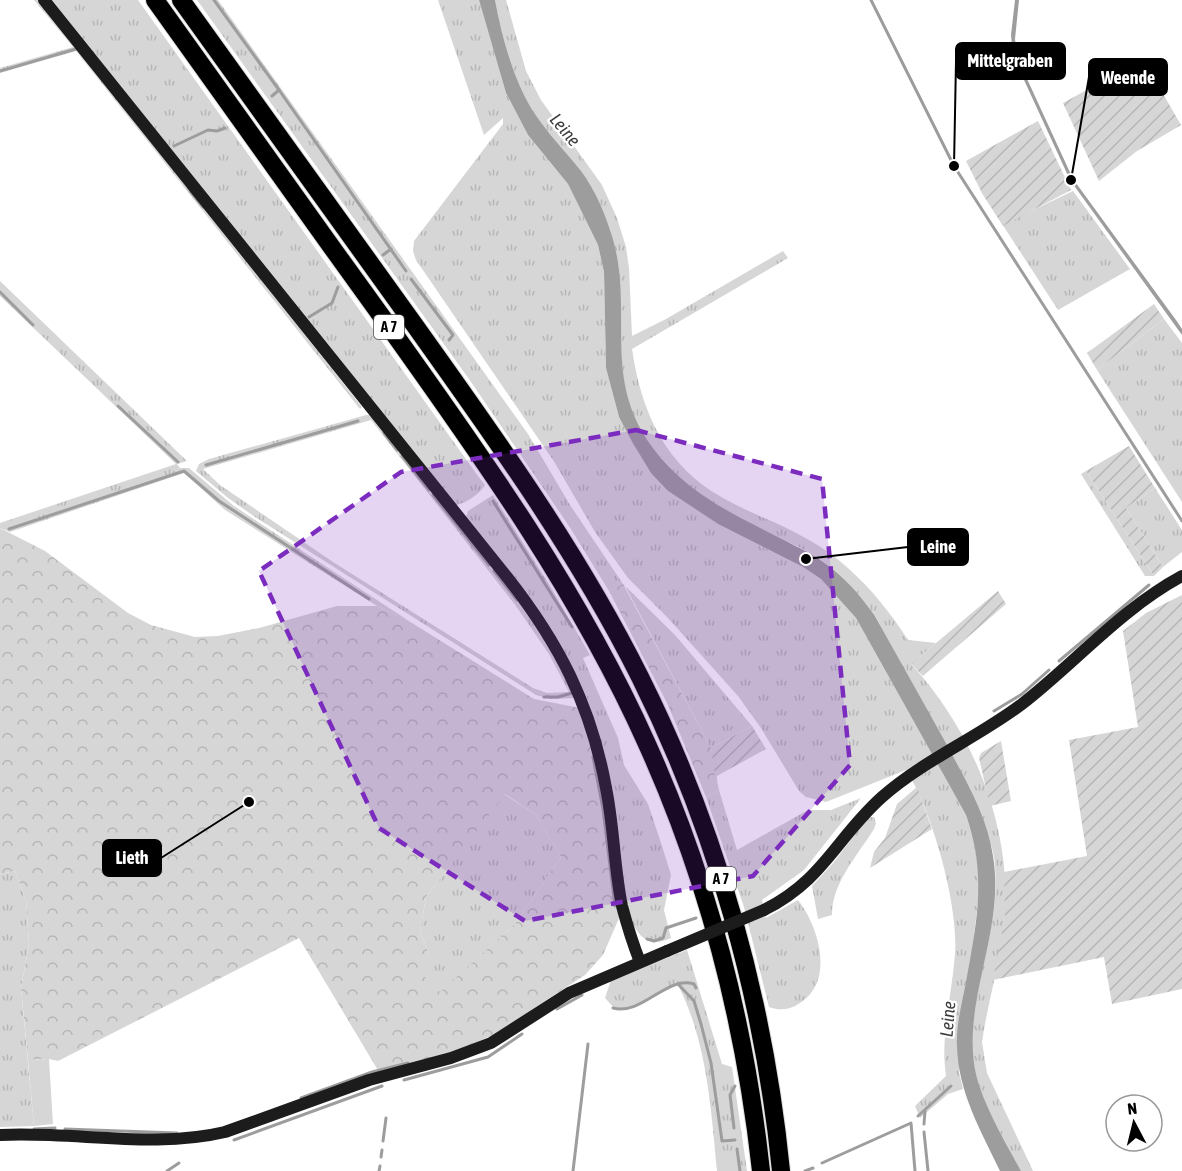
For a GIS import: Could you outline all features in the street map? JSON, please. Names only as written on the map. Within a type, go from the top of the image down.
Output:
[{"type":"highway","name":"A 7","points":[[154,0],[500,483],[562,580],[608,664],[665,785],[710,911],[739,1027],[761,1171]]},
{"type":"highway","name":"A 7","points":[[181,0],[518,473],[602,606],[640,678],[690,790],[730,906],[759,1023],[781,1171]]},
{"type":"main road","points":[[44,0],[507,577],[552,640],[576,683],[590,722],[607,789],[622,905],[640,962]]},
{"type":"main road","points":[[0,1135],[60,1134],[162,1138],[209,1136],[369,1080],[451,1058],[483,1046],[505,1035],[569,993],[764,910],[800,888],[881,798],[904,780],[1036,693],[1143,600],[1182,576]]},
{"type":"highlighted area","points":[[636,430],[822,479],[850,765],[753,876],[525,921],[379,828],[259,571],[401,472]]},
{"type":"green space","points":[[34,0],[40,0],[362,407],[360,409],[76,51],[0,73],[0,68],[73,47]]},
{"type":"green space","points":[[50,0],[138,0],[485,485],[476,495],[455,505]]},
{"type":"green space","points":[[197,0],[218,0],[528,434],[570,505],[623,584],[609,591],[569,526],[469,379]]},
{"type":"green space","points":[[438,0],[479,0],[506,93],[528,135],[568,184],[598,245],[604,272],[606,368],[619,417],[631,440],[668,491],[718,524],[803,567],[821,579],[856,618],[966,815],[974,839],[980,882],[959,1072],[963,1089],[948,1094],[920,1118],[915,1106],[946,1076],[944,1045],[954,970],[955,934],[953,911],[942,859],[916,787],[906,770],[826,802],[806,797],[799,791],[761,728],[738,696],[668,618],[628,578],[595,532],[555,463],[416,260],[413,251],[414,241],[503,124],[503,118],[484,135]]},
{"type":"green space","points":[[495,0],[506,0],[526,71],[541,100],[602,185],[617,218],[626,247],[629,268],[632,336],[666,319],[783,251],[788,258],[632,349],[636,372],[649,415],[659,435],[686,470],[723,498],[799,534],[824,549],[852,571],[876,597],[908,640],[936,643],[911,664],[933,690],[969,748],[994,813],[1005,881],[1005,915],[982,1042],[987,1073],[1033,1171],[1021,1171],[1000,1133],[986,1105],[974,1064],[972,1039],[974,1014],[994,910],[996,884],[994,857],[982,820],[876,617],[844,578],[820,559],[711,503],[667,465],[641,431],[630,404],[623,377],[618,266],[609,228],[586,179],[562,152],[526,99],[509,57]]},
{"type":"green space","points":[[1143,59],[1181,125],[1137,151],[1099,181],[1063,103]]},
{"type":"green space","points":[[1038,121],[1071,190],[1003,226],[982,193],[966,161]]},
{"type":"green space","points":[[1073,191],[1130,269],[1058,310],[982,193],[1029,212]]},
{"type":"green space","points":[[0,281],[187,461],[177,464],[180,468],[189,468],[234,506],[412,623],[377,606],[225,510],[184,473],[10,532],[0,528],[0,523],[176,464],[0,296]]},
{"type":"green space","points":[[1154,304],[1164,319],[1097,370],[1087,353]]},
{"type":"green space","points":[[1164,319],[1182,343],[1182,502],[1097,370]]},
{"type":"green space","points":[[371,415],[532,616],[576,698],[551,699],[536,695],[255,517],[196,471],[199,464],[209,459]],"holes":[[[371,420],[516,606],[549,654],[569,692],[547,693],[533,688],[333,562],[220,485],[203,469]]]},
{"type":"green space","points":[[1129,446],[1155,488],[1126,508],[1163,567],[1154,576],[1086,471]]},
{"type":"green space","points":[[1086,471],[1154,576],[1145,576],[1081,474]]},
{"type":"green space","points":[[1155,488],[1182,530],[1182,552],[1163,567],[1126,508]]},
{"type":"green space","points":[[493,495],[590,655],[583,658],[618,738],[624,765],[648,804],[671,875],[664,910],[671,938],[657,942],[646,939],[637,931],[630,918],[592,713],[586,695],[558,641],[466,518],[468,511]]},
{"type":"green space","points":[[0,528],[45,551],[128,613],[151,625],[195,637],[218,636],[259,628],[337,606],[377,606],[412,623],[534,699],[580,708],[598,767],[620,916],[603,955],[585,975],[491,1036],[455,1051],[379,1072],[299,938],[58,1061],[28,1060],[21,988],[29,944],[26,900],[15,871],[0,874]],"holes":[[[505,794],[536,815],[561,857],[515,924],[440,992],[420,972],[429,954],[420,932],[426,897]]]},
{"type":"green space","points":[[623,584],[711,748],[719,790],[706,797],[668,705],[609,591]]},
{"type":"green space","points":[[625,586],[675,635],[752,726],[711,748]]},
{"type":"green space","points":[[998,591],[1006,604],[923,676],[911,664]]},
{"type":"green space","points":[[1182,595],[1182,989],[1112,1004],[1104,957],[993,980],[1005,916],[1004,872],[1087,856],[1069,740],[1138,727],[1123,631],[1146,613]]},
{"type":"green space","points":[[752,726],[766,749],[715,777],[711,748]]},
{"type":"green space","points":[[1001,741],[1011,801],[990,806],[979,758],[981,753]]},
{"type":"green space","points":[[917,787],[932,829],[870,868],[874,852],[885,838],[897,804]]},
{"type":"green space","points":[[719,790],[737,850],[808,810],[831,810],[861,798],[804,870],[762,900],[766,918],[798,900],[806,911],[817,939],[820,968],[817,981],[811,993],[800,1003],[789,1008],[769,1007],[744,907],[706,797]]},
{"type":"green space","points":[[504,794],[536,815],[561,857],[515,924],[440,993],[419,972],[429,954],[420,932],[426,897]]},
{"type":"green space","points":[[868,817],[874,817],[876,823],[874,829],[841,881],[833,903],[832,915],[818,919],[812,886],[834,862]]},
{"type":"green space","points":[[15,871],[26,900],[29,944],[21,988],[34,1126],[0,1127],[0,874]]},
{"type":"green space","points":[[687,950],[722,1064],[732,1067],[747,1171],[717,1171],[710,1099],[702,1052],[688,1007],[678,985],[631,1007],[615,1009],[605,998],[611,980]]},
{"type":"green space","points":[[49,1059],[53,1124],[34,1126],[28,1060]]},
{"type":"shaded area","points":[[479,0],[495,0],[509,57],[526,99],[544,127],[586,178],[606,219],[618,265],[623,375],[629,402],[641,429],[660,457],[688,484],[735,515],[814,555],[851,586],[875,616],[975,800],[990,841],[995,883],[990,935],[975,1012],[974,1063],[986,1104],[1021,1171],[1000,1171],[972,1111],[958,1063],[958,1022],[974,939],[978,898],[976,858],[966,815],[856,618],[821,579],[803,567],[718,524],[668,491],[651,473],[631,440],[619,417],[606,368],[604,272],[598,245],[568,184],[528,135],[506,93]]},
{"type":"shaded area","points":[[1015,0],[1019,0],[1015,39],[1017,57],[1073,179],[1176,320],[1182,329],[1182,335],[1070,180],[1013,56],[1011,35]]},
{"type":"waterway","points":[[214,0],[279,90],[272,96]]},
{"type":"waterway","points":[[871,0],[954,166],[1182,521]]},
{"type":"waterway","points":[[0,71],[76,49]]},
{"type":"waterway","points":[[279,90],[406,271]]},
{"type":"waterway","points":[[174,146],[208,130],[217,131],[225,128]]},
{"type":"waterway","points":[[190,191],[203,207]]},
{"type":"waterway","points":[[383,255],[391,249]]},
{"type":"waterway","points":[[411,279],[453,335],[449,340]]},
{"type":"waterway","points":[[309,317],[332,303],[338,287]]},
{"type":"waterway","points":[[0,292],[33,325]]},
{"type":"waterway","points":[[118,406],[178,462]]},
{"type":"waterway","points":[[206,465],[358,421]]},
{"type":"waterway","points":[[384,433],[397,450]]},
{"type":"waterway","points":[[402,456],[429,490]]},
{"type":"waterway","points":[[9,529],[184,471],[219,501],[369,599]]},
{"type":"waterway","points":[[433,495],[489,565]]},
{"type":"waterway","points":[[493,501],[572,627]]},
{"type":"waterway","points":[[494,571],[517,600]]},
{"type":"waterway","points":[[1059,661],[1149,585]]},
{"type":"waterway","points":[[994,711],[1022,694],[1049,670]]},
{"type":"waterway","points":[[544,697],[558,697],[572,693]]},
{"type":"waterway","points":[[593,757],[603,809],[615,906]]},
{"type":"waterway","points":[[647,939],[654,941],[663,938],[666,928],[696,918]]},
{"type":"waterway","points":[[678,984],[694,1001],[701,1024],[711,1063],[722,1141],[735,1140]]},
{"type":"waterway","points":[[613,1008],[624,1009],[634,1006],[674,985],[694,984],[696,988]]},
{"type":"waterway","points":[[557,1009],[582,995]]},
{"type":"waterway","points":[[404,1080],[488,1057],[522,1034]]},
{"type":"waterway","points":[[573,1171],[588,1044]]},
{"type":"waterway","points":[[301,1098],[372,1072],[408,1063]]},
{"type":"waterway","points":[[234,1140],[382,1086]]},
{"type":"waterway","points":[[734,1128],[730,1095],[735,1086]]},
{"type":"waterway","points":[[918,1116],[951,1086]]},
{"type":"waterway","points":[[924,1124],[925,1111]]},
{"type":"waterway","points":[[383,1141],[386,1118]]},
{"type":"waterway","points":[[822,1163],[911,1123],[915,1171]]},
{"type":"waterway","points":[[34,1129],[55,1128]]},
{"type":"waterway","points":[[65,1129],[177,1133]]},
{"type":"waterway","points":[[924,1132],[928,1171]]},
{"type":"waterway","points":[[737,1149],[740,1171]]},
{"type":"waterway","points":[[381,1157],[382,1150]]},
{"type":"waterway","points":[[167,1171],[179,1163]]},
{"type":"waterway","points":[[379,1171],[380,1166]]},
{"type":"waterway","points":[[805,1171],[813,1168]]},
{"type":"place","name":"Mittelgraben","points":[[954,166]]},
{"type":"place","name":"Weende","points":[[1071,180]]},
{"type":"place","name":"Leine","points":[[806,559]]},
{"type":"place","name":"Lieth","points":[[249,802]]}]
